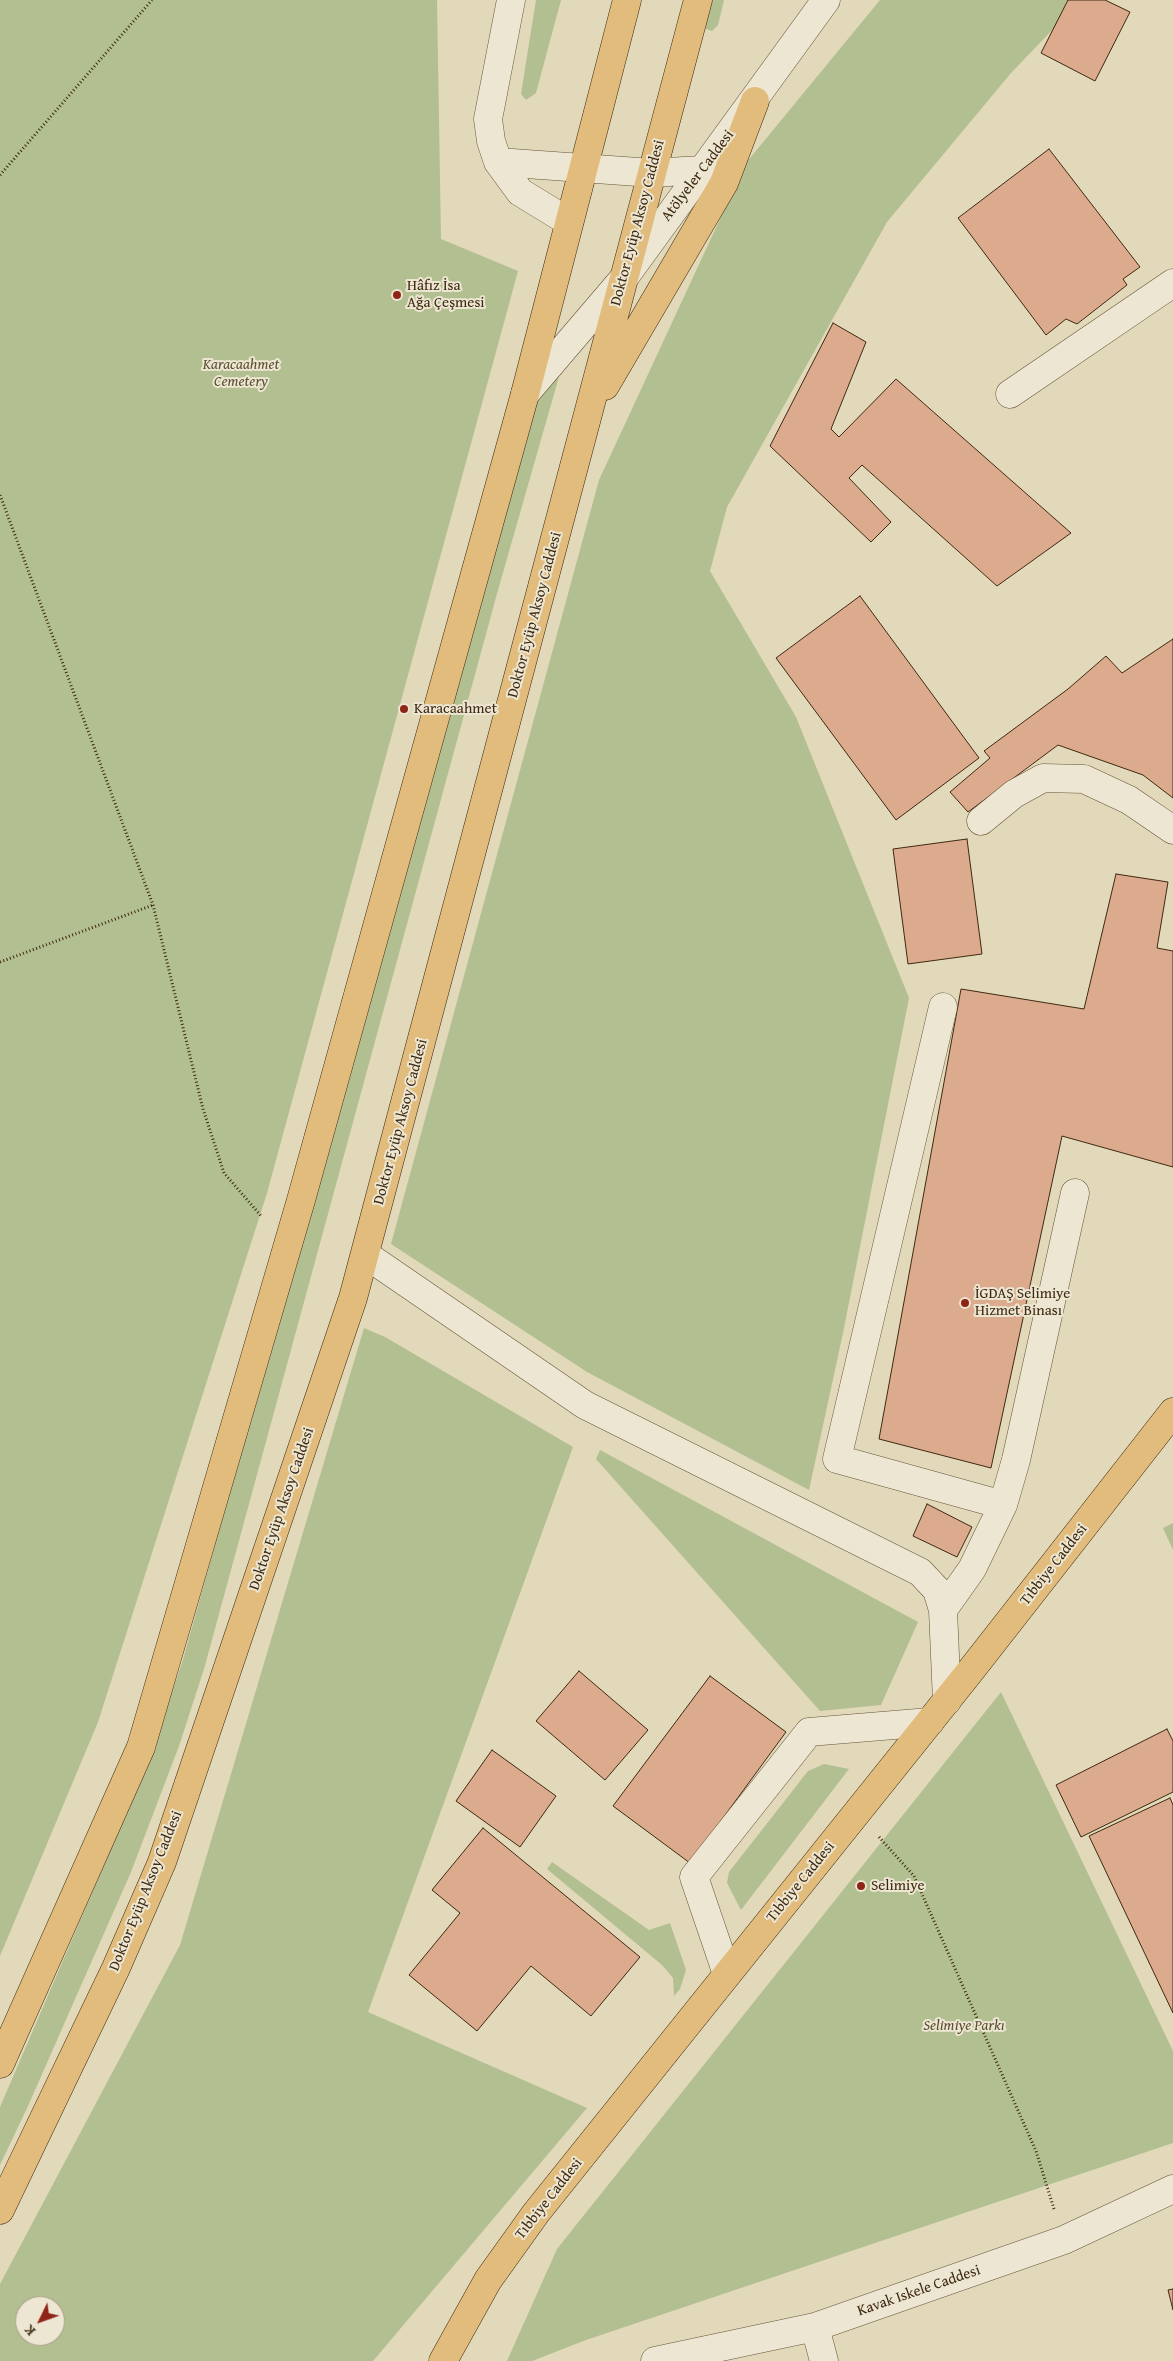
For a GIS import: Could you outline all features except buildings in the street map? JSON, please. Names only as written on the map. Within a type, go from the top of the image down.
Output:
[{"type":"main road","points":[[0,2064],[141,1747],[288,1245],[525,394],[627,0]]},
{"type":"main road","name":"Doktor Eyüp Aksoy Caddesi","points":[[0,2210],[116,1968],[162,1862],[343,1330],[366,1255],[698,0]]},
{"type":"main road","points":[[588,416],[724,183],[755,101]]},
{"type":"main road","name":"Tıbbiye Caddesi","points":[[443,2361],[488,2280],[536,2212],[930,1722],[1173,1412]]},
{"type":"street","points":[[511,0],[488,119],[491,141],[498,162],[520,192],[570,222]]},
{"type":"street","name":"Atölyeler Caddesi","points":[[525,394],[624,278],[701,170],[755,101],[826,0]]},
{"type":"street","points":[[498,162],[652,173],[701,170]]},
{"type":"street","points":[[1010,394],[1173,283]]},
{"type":"street","points":[[981,821],[1014,794],[1043,778],[1084,779],[1129,800],[1173,830]]},
{"type":"street","points":[[943,1007],[837,1459],[1003,1505]]},
{"type":"street","points":[[943,1610],[972,1569],[1003,1505],[1016,1460],[1075,1193]]},
{"type":"street","points":[[366,1255],[585,1404],[920,1572],[937,1590],[943,1610],[946,1701]]},
{"type":"street","points":[[727,1974],[694,1877],[809,1732],[930,1722]]},
{"type":"street","name":"Kavak Iskele Caddesi","points":[[655,2361],[815,2327],[1064,2240],[1173,2189]]},
{"type":"street","points":[[815,2327],[824,2361]]},
{"type":"path","points":[[0,175],[152,0]]},
{"type":"path","points":[[0,495],[153,904],[203,1109],[224,1173],[248,1203],[288,1245]]},
{"type":"path","points":[[0,962],[153,904]]},
{"type":"path","points":[[857,1812],[914,1876],[1036,2151],[1064,2240]]},
{"type":"green space","name":"Karacaahmet Cemetery","points":[[0,0],[437,0],[441,239],[518,271],[267,1193],[98,1722],[0,1956]]},
{"type":"green space","points":[[536,0],[561,0],[536,93],[526,100],[521,94]]},
{"type":"green space","points":[[707,0],[724,0],[718,25],[712,31],[706,29],[704,21]]},
{"type":"green space","points":[[880,0],[1081,0],[1011,73],[887,222],[727,507],[710,571],[796,717],[909,998],[843,1333],[809,1490],[587,1372],[391,1244],[599,480],[746,163]]},
{"type":"green space","points":[[564,359],[498,590],[204,1669],[179,1746],[131,1872],[0,2165],[0,2107],[108,1856],[156,1737],[182,1663],[536,400]]},
{"type":"green space","points":[[364,1328],[385,1337],[573,1447],[368,2012],[587,2108],[373,2361],[0,2361],[0,2284],[180,1945]]},
{"type":"green space","points":[[600,1450],[918,1622],[881,1705],[820,1711],[596,1459]]},
{"type":"green space","points":[[1173,1523],[1173,1550],[1163,1528]]},
{"type":"green space","name":"Selimiye Parkı","points":[[1001,1692],[1173,2051],[1173,2143],[586,2340],[532,2361],[507,2361],[557,2249]]},
{"type":"green space","points":[[824,1764],[849,1769],[741,1910],[727,1883],[729,1872],[808,1771]]},
{"type":"green space","points":[[552,1862],[649,1930],[670,1923],[686,1970],[680,1989],[674,1996],[673,1978],[662,1965],[547,1869]]},
{"type":"place","name":"Hâfız İsa Ağa Çeşmesi","points":[[397,295]]},
{"type":"place","name":"Karacaahmet","points":[[404,709]]},
{"type":"place","name":"İGDAŞ Selimiye Hizmet Binası","points":[[965,1303]]},
{"type":"place","name":"Selimiye","points":[[861,1886]]}]
